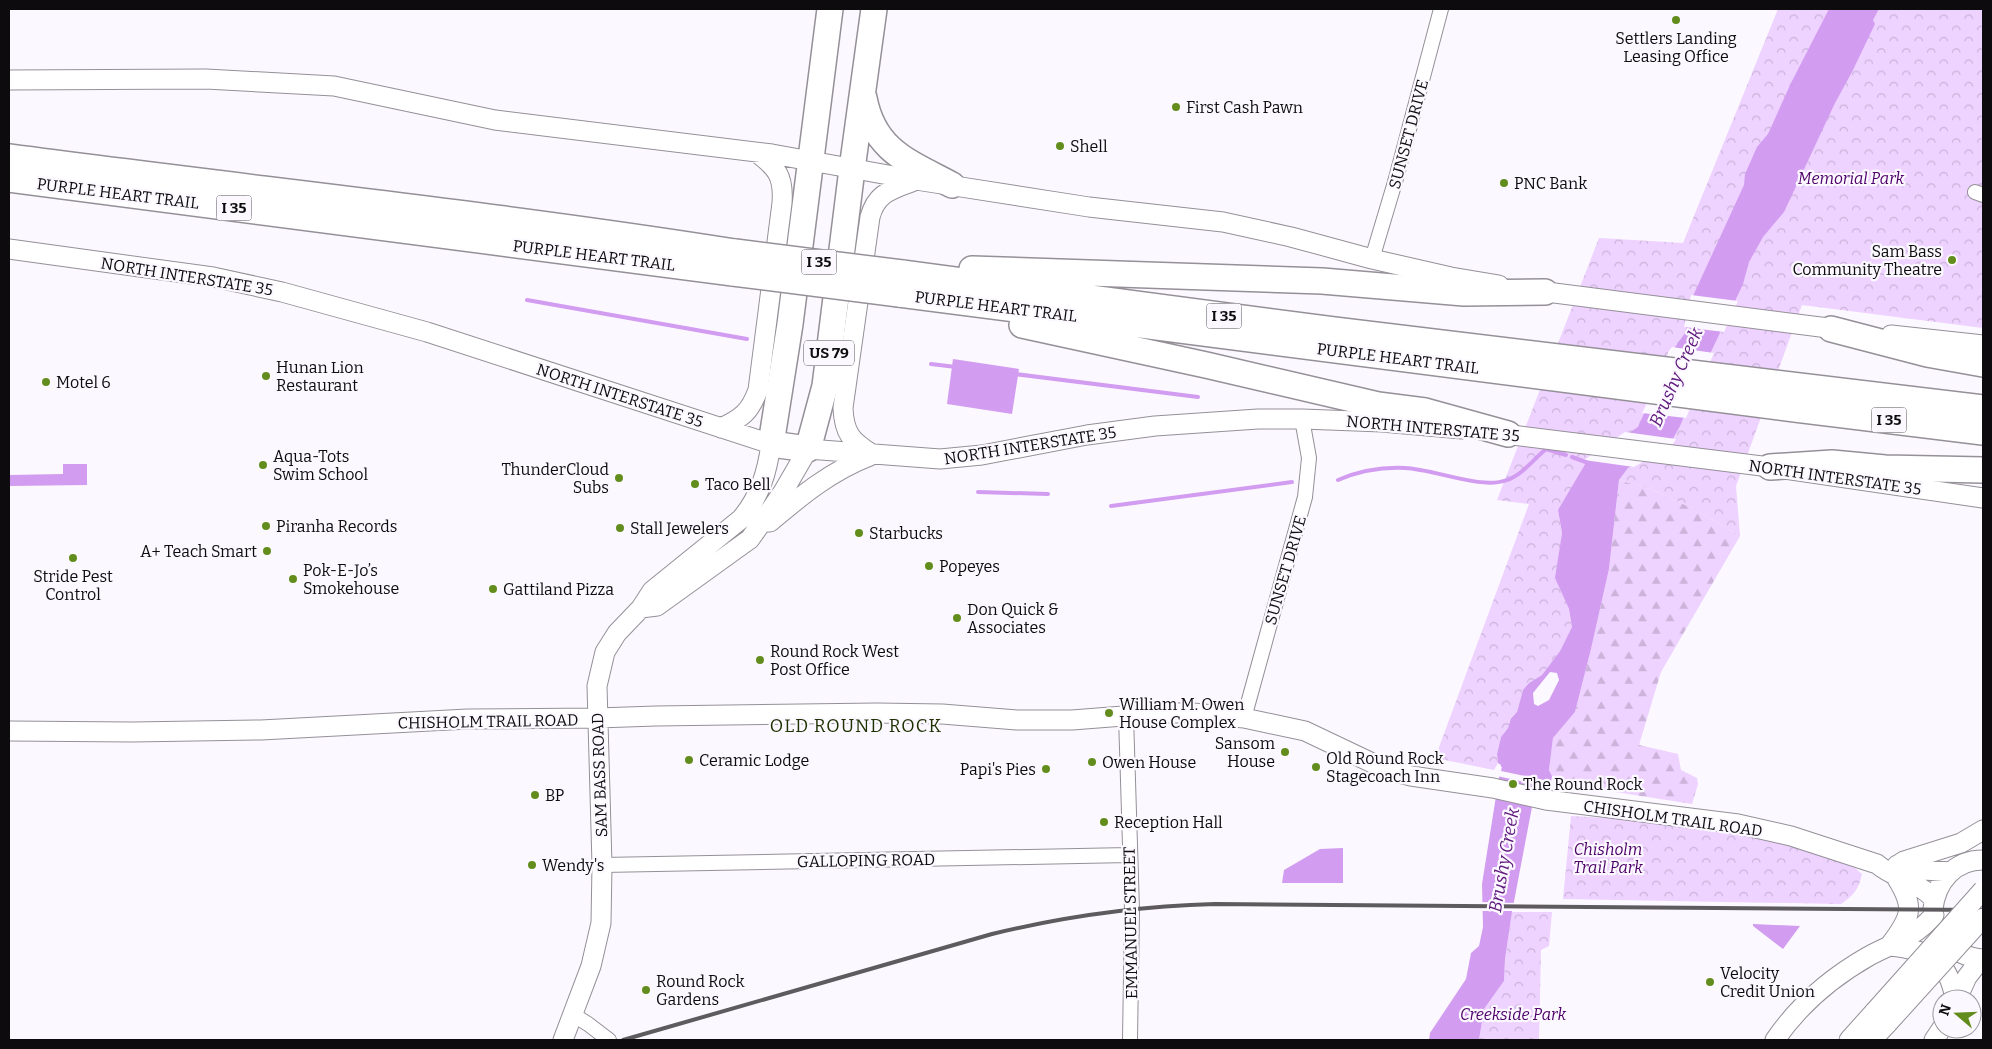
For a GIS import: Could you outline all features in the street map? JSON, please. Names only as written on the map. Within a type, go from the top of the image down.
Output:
[{"type":"highway","name":"US 79","points":[[772,444],[790,324],[830,9]]},
{"type":"highway","name":"US 79","points":[[808,449],[825,386],[862,88],[874,9]]},
{"type":"highway","points":[[862,88],[870,122],[876,134],[885,144],[910,162],[952,185]]},
{"type":"highway","points":[[9,143],[179,164],[353,199]]},
{"type":"highway","name":"PURPLE HEART TRAIL","points":[[9,157],[620,234],[734,262]]},
{"type":"highway","name":"PURPLE HEART TRAIL","points":[[9,179],[460,238],[734,262],[1542,365],[1798,398],[1983,432]]},
{"type":"highway","points":[[9,197],[68,201],[255,226],[460,238]]},
{"type":"highway","points":[[900,284],[986,268],[1322,281],[1464,293],[1552,293]]},
{"type":"highway","points":[[900,284],[974,317],[1062,333],[1378,404],[1425,411],[1514,435]]},
{"type":"highway","points":[[1826,328],[1927,354],[1983,364]]},
{"type":"highway","name":"PURPLE HEART TRAIL","points":[[1798,398],[1983,408]]},
{"type":"highway","name":"NORTH INTERSTATE 35","points":[[772,444],[808,449]]},
{"type":"highway","points":[[1770,467],[1832,463],[1885,468],[1983,470]]},
{"type":"main road","points":[[9,80],[206,79],[334,86],[495,120],[756,152],[1088,207],[1224,222],[1451,277],[1552,293],[1826,328],[1983,345]]},
{"type":"main road","points":[[721,428],[733,422],[751,408],[758,390],[784,188],[776,170],[756,152]]},
{"type":"main road","points":[[873,455],[856,444],[849,436],[843,422],[843,408],[870,217],[873,205],[880,197],[916,180]]},
{"type":"main road","name":"NORTH INTERSTATE 35","points":[[9,249],[213,277],[282,292],[427,332],[772,444]]},
{"type":"main road","name":"NORTH INTERSTATE 35","points":[[808,449],[940,459],[982,455],[1155,426],[1258,419],[1382,422],[1514,435],[1770,467],[1983,498]]},
{"type":"main road","name":"SAM BASS ROAD","points":[[563,1040],[591,966],[601,919],[602,865],[596,686],[605,652],[617,633],[642,608],[652,590],[741,519],[764,483],[772,444]]},
{"type":"main road","name":"SAM BASS ROAD","points":[[642,608],[657,606],[750,539],[808,449]]},
{"type":"main road","points":[[750,539],[818,482],[850,463],[873,455]]},
{"type":"main road","name":"CHISHOLM TRAIL ROAD","points":[[9,730],[134,732],[468,719],[878,712],[942,714],[1017,720],[1162,713],[1244,718],[1305,731],[1387,770],[1411,776],[1493,788],[1546,800],[1738,824],[1791,836],[1877,864],[1886,863],[1916,884],[1934,907]]},
{"type":"main road","points":[[1890,946],[1901,930],[1909,910],[1908,899],[1896,869],[1904,861],[1961,843],[1983,830]]},
{"type":"main road","points":[[1775,1040],[1798,1011],[1832,979],[1849,967],[1914,934],[1934,907],[1940,884],[1950,872],[1968,862],[1983,860]]},
{"type":"main road","name":"CHISHOLM TRAIL ROAD","points":[[1896,869],[1950,872]]},
{"type":"main road","points":[[1872,1040],[1882,1017],[1983,890]]},
{"type":"main road","points":[[1934,907],[1940,934],[1951,946],[1965,955],[1982,959],[1967,977],[1961,989]]},
{"type":"main road","points":[[1849,1040],[1882,1017],[1983,918]]},
{"type":"main road","points":[[1890,946],[1912,948],[1938,960],[1948,972],[1954,989]]},
{"type":"street","name":"SUNSET DRIVE","points":[[1372,259],[1395,182],[1441,9]]},
{"type":"street","name":"SUNSET DRIVE","points":[[1244,718],[1305,497],[1308,458],[1302,419]]},
{"type":"street","name":"EMMANUEL STREET","points":[[1126,716],[1132,910],[1130,1040]]},
{"type":"street","name":"GALLOPING ROAD","points":[[602,865],[1130,855]]},
{"type":"street","points":[[572,1014],[609,1040]]},
{"type":"green space","name":"Memorial Park","points":[[1778,9],[1983,9],[1983,328],[1802,305],[1736,486],[1740,536],[1698,511],[1654,490],[1619,480],[1628,468],[1558,510],[1562,533],[1556,578],[1569,609],[1572,627],[1560,651],[1542,675],[1529,683],[1523,690],[1517,712],[1511,717],[1508,728],[1501,737],[1497,754],[1498,763],[1494,770],[1435,758],[1529,504],[1497,500],[1599,238],[1683,243]]},
{"type":"green space","points":[[1619,480],[1654,490],[1698,511],[1740,536],[1661,672],[1639,745],[1678,754],[1681,770],[1697,778],[1698,784],[1692,804],[1603,790],[1552,776],[1549,770],[1553,738],[1575,712],[1591,649],[1609,569]]},
{"type":"green space","name":"Chisholm Trail Park","points":[[1571,816],[1677,824],[1757,836],[1801,847],[1855,868],[1862,874],[1855,892],[1841,904],[1563,899]]},
{"type":"green space","name":"Creekside Park","points":[[1512,912],[1552,912],[1549,946],[1541,950],[1539,1040],[1479,1040],[1484,1009],[1504,981],[1505,959]]},
{"type":"water","name":"Brushy Creek","points":[[1829,9],[1879,9],[1873,20],[1875,24],[1835,103],[1784,212],[1763,237],[1749,262],[1743,284],[1710,354],[1680,426],[1671,442],[1628,468],[1619,480],[1609,569],[1575,712],[1553,738],[1549,770],[1552,776],[1550,788],[1532,807],[1512,912],[1505,959],[1504,981],[1484,1009],[1479,1040],[1429,1040],[1430,1033],[1466,979],[1471,953],[1479,946],[1483,927],[1482,884],[1501,765],[1498,763],[1497,754],[1501,737],[1508,728],[1511,718],[1517,712],[1523,690],[1529,683],[1542,675],[1560,651],[1572,627],[1569,609],[1555,578],[1562,533],[1558,510],[1587,461],[1638,427],[1671,353],[1685,333],[1693,296],[1744,185],[1745,174],[1757,147],[1768,134],[1791,83]],"holes":[[[1550,672],[1557,673],[1559,680],[1549,700],[1538,706],[1534,704],[1533,693]]]},
{"type":"water","points":[[953,359],[1019,369],[1012,414],[947,404]]},
{"type":"water","points":[[63,464],[87,464],[87,485],[9,486],[9,475],[63,474]]},
{"type":"water","points":[[1343,848],[1343,883],[1282,883],[1284,870],[1320,849]]},
{"type":"water","points":[[1753,924],[1800,926],[1783,949],[1753,926]]},
{"type":"pier","points":[[1691,295],[1738,301],[1724,332],[1684,327]]},
{"type":"pier","points":[[1672,347],[1714,353],[1686,418],[1642,413],[1666,371],[1668,352]]},
{"type":"pier","points":[[1625,432],[1676,439],[1673,444],[1634,467],[1584,460]]},
{"type":"pier","points":[[1499,766],[1502,767],[1501,771],[1553,782],[1552,788],[1497,776]]},
{"type":"pier","points":[[1480,902],[1516,903],[1514,911],[1480,911]]},
{"type":"waterway","points":[[527,300],[747,339]]},
{"type":"waterway","points":[[931,364],[956,367]]},
{"type":"waterway","points":[[1015,374],[1198,397]]},
{"type":"waterway","points":[[1338,480],[1363,472],[1405,468],[1471,481],[1496,482],[1512,478],[1546,449],[1566,455]]},
{"type":"waterway","points":[[1572,457],[1591,464]]},
{"type":"waterway","points":[[1111,506],[1292,482]]},
{"type":"waterway","points":[[978,492],[1048,494]]},
{"type":"railway","points":[[623,1040],[992,934],[1075,917],[1159,907],[1215,904],[1983,910]]},
{"type":"place","name":"Settlers Landing Leasing Office","points":[[1676,20]]},
{"type":"place","name":"First Cash Pawn","points":[[1176,107]]},
{"type":"place","name":"Shell","points":[[1060,146]]},
{"type":"place","name":"PNC Bank","points":[[1504,183]]},
{"type":"place","name":"Sam Bass Community Theatre","points":[[1952,260]]},
{"type":"place","name":"Hunan Lion Restaurant","points":[[266,376]]},
{"type":"place","name":"Motel 6","points":[[46,382]]},
{"type":"place","name":"Aqua-Tots Swim School","points":[[263,465]]},
{"type":"place","name":"ThunderCloud Subs","points":[[619,478]]},
{"type":"place","name":"Taco Bell","points":[[695,484]]},
{"type":"place","name":"Piranha Records","points":[[266,526]]},
{"type":"place","name":"Stall Jewelers","points":[[620,528]]},
{"type":"place","name":"Starbucks","points":[[859,533]]},
{"type":"place","name":"A+ Teach Smart","points":[[267,551]]},
{"type":"place","name":"Stride Pest Control","points":[[73,558]]},
{"type":"place","name":"Popeyes","points":[[929,566]]},
{"type":"place","name":"Pok-E-Jo’s Smokehouse","points":[[293,579]]},
{"type":"place","name":"Gattiland Pizza","points":[[493,589]]},
{"type":"place","name":"Don Quick & Associates","points":[[957,618]]},
{"type":"place","name":"Round Rock West Post Office","points":[[760,660]]},
{"type":"place","name":"William M. Owen House Complex","points":[[1109,713]]},
{"type":"place","name":"Sansom House","points":[[1285,752]]},
{"type":"place","name":"Ceramic Lodge","points":[[689,760]]},
{"type":"place","name":"Owen House","points":[[1092,762]]},
{"type":"place","name":"Old Round Rock Stagecoach Inn","points":[[1316,767]]},
{"type":"place","name":"Papi's Pies","points":[[1046,769]]},
{"type":"place","name":"The Round Rock","points":[[1513,784]]},
{"type":"place","name":"BP","points":[[535,795]]},
{"type":"place","name":"Reception Hall","points":[[1104,822]]},
{"type":"place","name":"Wendy's","points":[[532,865]]},
{"type":"place","name":"Velocity Credit Union","points":[[1710,982]]},
{"type":"place","name":"Round Rock Gardens","points":[[646,990]]},
{"type":"district","name":"OLD ROUND ROCK","points":[[856,726]]}]
